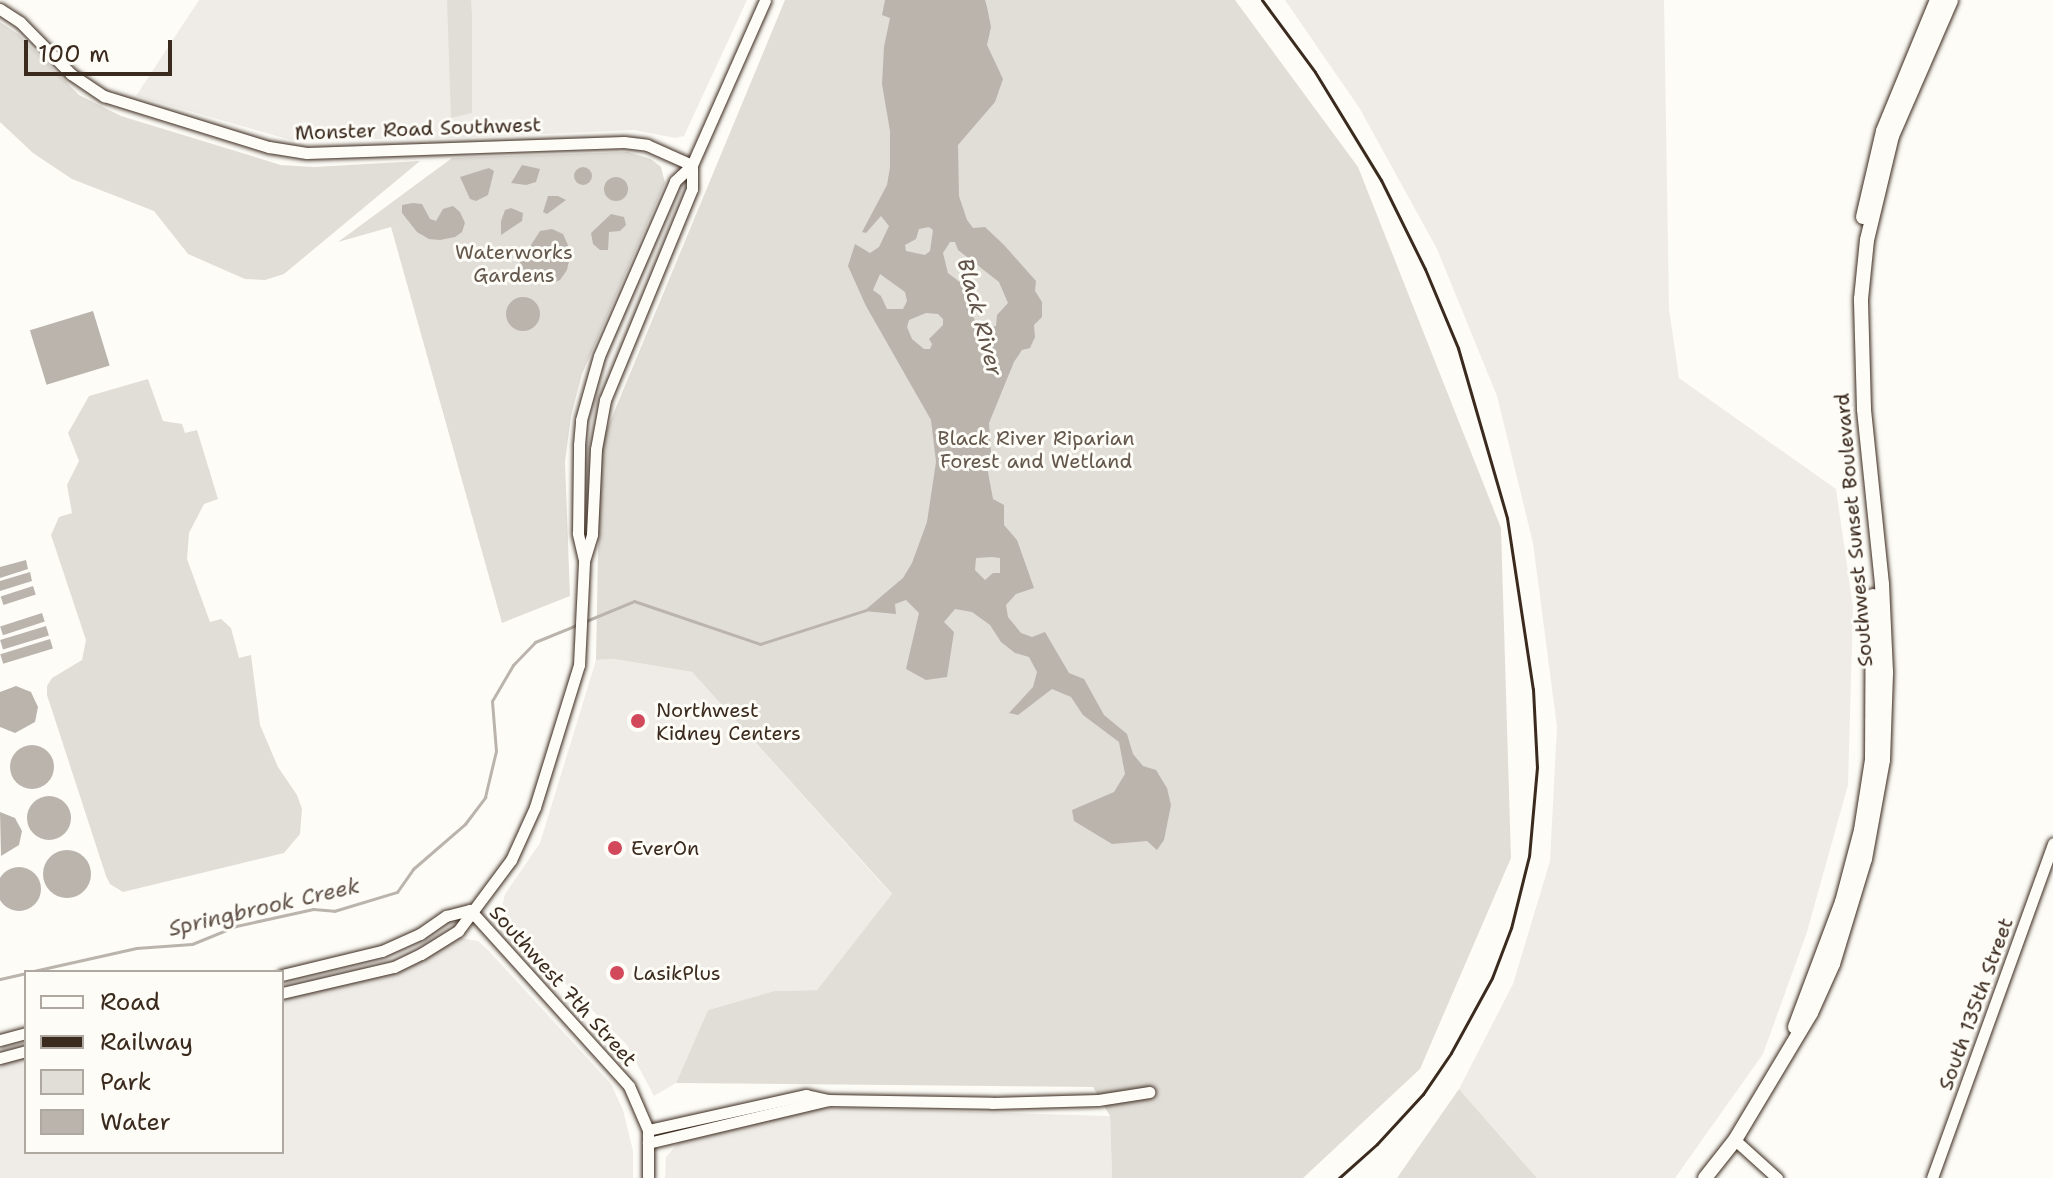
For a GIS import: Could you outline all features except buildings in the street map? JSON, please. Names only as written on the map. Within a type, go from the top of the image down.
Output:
[{"type":"main road","name":"Southwest Sunset Boulevard","points":[[1785,1054],[1842,902],[1861,830],[1872,760],[1873,584],[1854,387],[1852,294],[1868,191],[1883,131],[1937,0]]},
{"type":"main road","name":"Southwest Sunset Boulevard","points":[[1705,1178],[1735,1140],[1811,1013],[1851,912],[1865,859],[1883,760],[1886,672],[1883,598],[1864,409],[1861,299],[1867,240],[1892,136],[1951,0]]},
{"type":"street","points":[[284,993],[394,967],[458,931],[470,910],[493,886],[525,833],[579,665],[583,642],[584,561],[578,533],[581,420],[599,356],[675,181],[692,165],[765,0]]},
{"type":"street","name":"Monster Road Southwest","points":[[0,9],[20,22],[71,74],[104,96],[269,147],[307,153],[615,141],[647,145],[692,165]]},
{"type":"street","points":[[584,561],[592,534],[596,449],[605,400],[613,373],[692,189],[692,165]]},
{"type":"street","name":"South 135th Street","points":[[1932,1178],[2053,843]]},
{"type":"street","points":[[284,975],[382,951],[420,934],[446,916],[470,910]]},
{"type":"street","name":"Southwest 7th Street","points":[[470,910],[614,1066],[640,1106],[648,1130],[648,1178]]},
{"type":"street","points":[[284,981],[302,971]]},
{"type":"street","points":[[0,1040],[24,1034]]},
{"type":"street","points":[[0,1049],[6,1056]]},
{"type":"street","points":[[648,1130],[806,1095],[828,1100],[992,1103],[1098,1100],[1149,1092]]},
{"type":"street","points":[[648,1143],[828,1100]]},
{"type":"street","points":[[1735,1140],[1777,1178]]},
{"type":"shaded area","points":[[199,0],[747,0],[684,136],[675,138],[634,130],[451,138],[291,140],[136,96]]},
{"type":"shaded area","points":[[1285,0],[1664,0],[1669,309],[1679,378],[1836,489],[1853,607],[1848,785],[1807,932],[1763,1054],[1675,1178],[1537,1178],[1459,1089],[1513,984],[1550,861],[1557,727],[1533,543],[1497,396],[1437,249],[1360,109]]},
{"type":"shaded area","points":[[614,659],[692,672],[892,895],[817,990],[774,991],[708,1010],[676,1083],[654,1096],[627,1045],[506,924],[502,907],[505,894],[540,843],[596,660]]},
{"type":"shaded area","points":[[461,938],[478,941],[488,950],[611,1084],[623,1110],[633,1151],[633,1178],[0,1178],[0,1062],[24,1056],[24,1154],[284,1154],[284,998],[378,977],[408,966]]},
{"type":"shaded area","points":[[808,1107],[1110,1116],[1112,1178],[665,1178],[666,1157],[681,1140]]},
{"type":"green space","points":[[447,0],[471,0],[472,15],[472,113],[451,118]]},
{"type":"green space","name":"Black River Riparian Forest and Wetland","points":[[785,0],[1235,0],[1358,167],[1501,528],[1511,858],[1420,1069],[1303,1178],[1112,1178],[1110,1116],[1093,1087],[676,1083],[708,1010],[774,991],[817,990],[892,894],[692,672],[614,659],[596,660],[600,446]]},
{"type":"green space","points":[[0,22],[18,34],[79,95],[121,116],[281,165],[314,167],[420,161],[284,274],[265,280],[245,279],[188,254],[154,211],[72,179],[33,153],[0,122]]},
{"type":"green space","name":"Waterworks Gardens","points":[[628,152],[651,159],[661,167],[665,183],[582,374],[571,416],[565,462],[570,596],[502,623],[391,227],[338,242],[452,158]]},
{"type":"green space","points":[[148,379],[163,421],[182,424],[185,433],[197,430],[218,499],[204,504],[189,533],[187,559],[210,622],[221,619],[231,628],[239,658],[251,655],[260,725],[278,767],[297,795],[302,809],[300,834],[284,853],[123,892],[110,884],[106,876],[47,695],[47,686],[52,678],[82,660],[86,640],[51,535],[59,517],[72,513],[67,485],[79,461],[68,433],[89,396]]},
{"type":"green space","points":[[1459,1089],[1537,1178],[1397,1178]]},
{"type":"water","points":[[885,0],[985,0],[991,27],[987,45],[1003,79],[995,102],[958,145],[959,196],[973,228],[985,227],[1004,245],[1036,281],[1035,291],[1042,302],[1042,317],[1034,325],[1035,337],[1030,348],[1022,350],[1014,362],[989,423],[991,453],[987,467],[993,499],[1004,505],[1004,525],[1017,540],[1034,588],[1016,594],[1006,605],[1008,617],[1021,633],[1032,637],[1045,632],[1069,673],[1084,679],[1104,715],[1127,734],[1133,754],[1143,766],[1156,770],[1167,788],[1171,805],[1164,840],[1157,850],[1147,841],[1112,844],[1074,821],[1072,810],[1114,792],[1125,774],[1119,742],[1083,715],[1071,697],[1052,689],[1018,715],[1009,713],[1033,687],[1037,672],[1029,657],[1015,653],[1001,642],[990,625],[972,612],[955,609],[944,622],[954,632],[947,677],[926,680],[906,669],[919,613],[906,600],[895,604],[896,614],[864,611],[903,578],[912,563],[927,522],[936,462],[931,420],[866,306],[848,266],[855,244],[870,253],[879,247],[889,226],[881,216],[866,233],[862,232],[887,185],[890,167],[890,131],[882,84],[884,47],[890,18],[882,15]],"holes":[[[929,227],[933,230],[930,251],[925,255],[906,251],[905,245],[916,239],[919,229]],[[950,242],[955,242],[958,250],[999,282],[1008,303],[997,315],[996,326],[979,329],[968,306],[970,290],[948,273],[943,253]],[[880,274],[905,292],[907,301],[903,309],[887,309],[881,296],[873,290]],[[926,313],[938,314],[943,319],[943,325],[929,339],[932,344],[930,349],[924,349],[912,339],[907,327],[909,320]],[[976,558],[1000,558],[1000,573],[993,573],[985,580],[975,570]]]},
{"type":"water","points":[[522,165],[540,169],[536,182],[526,185],[511,183]]},
{"type":"water","points":[[579,167],[587,167],[592,176],[590,183],[579,185],[574,180],[574,172]]},
{"type":"water","points":[[489,168],[494,171],[488,195],[476,201],[470,199],[460,177]]},
{"type":"water","points":[[616,177],[625,180],[628,189],[625,198],[616,201],[607,198],[604,189],[607,180]]},
{"type":"water","points":[[548,196],[566,200],[547,214],[543,212]]},
{"type":"water","points":[[422,204],[430,219],[436,221],[443,209],[453,206],[465,223],[462,232],[440,240],[429,239],[417,232],[402,213],[402,205]]},
{"type":"water","points":[[511,208],[523,213],[522,221],[501,235],[505,210]]},
{"type":"water","points":[[611,214],[624,217],[626,225],[620,231],[609,232],[608,250],[600,250],[593,244],[591,233]]},
{"type":"water","points":[[552,229],[563,234],[571,252],[567,270],[560,280],[548,285],[525,273],[520,262],[540,231]]},
{"type":"water","points":[[523,297],[535,302],[540,314],[535,326],[523,331],[511,326],[506,314],[511,302]]},
{"type":"water","points":[[93,311],[110,366],[47,385],[30,330]]},
{"type":"water","points":[[26,560],[28,569],[0,578],[0,567]]},
{"type":"water","points":[[30,572],[32,581],[0,591],[0,581]]},
{"type":"water","points":[[33,586],[36,595],[3,605],[1,597]]},
{"type":"water","points":[[42,613],[45,622],[3,635],[0,627]]},
{"type":"water","points":[[46,626],[49,636],[3,650],[0,640]]},
{"type":"water","points":[[50,639],[53,649],[3,664],[0,654]]},
{"type":"water","points":[[16,686],[31,692],[38,707],[35,722],[15,733],[0,727],[0,692]]},
{"type":"water","points":[[32,745],[48,751],[54,767],[48,783],[32,789],[16,783],[10,767],[16,751]]},
{"type":"water","points":[[49,796],[65,802],[71,818],[65,834],[49,840],[33,834],[27,818],[33,802]]},
{"type":"water","points":[[0,812],[15,818],[22,831],[19,845],[1,856]]},
{"type":"water","points":[[67,850],[84,857],[91,874],[84,891],[67,898],[50,891],[43,874],[50,857]]},
{"type":"water","points":[[19,867],[35,873],[41,889],[35,905],[19,911],[3,905],[-1,897],[-1,881],[3,873]]},
{"type":"waterway","name":"Springbrook Creek","points":[[586,621],[634,601],[760,644],[866,610]]},
{"type":"waterway","name":"Springbrook Creek","points":[[38,970],[136,948],[192,944],[236,926],[313,909],[334,911],[397,892],[413,869],[465,824],[485,797],[496,751],[492,701],[513,665],[535,642],[579,624]]},
{"type":"waterway","name":"Springbrook Creek","points":[[0,979],[24,973]]},
{"type":"railway","points":[[1262,0],[1315,72],[1381,180],[1425,269],[1458,348],[1507,518],[1533,689],[1537,767],[1529,856],[1511,928],[1492,978],[1451,1053],[1423,1094],[1377,1144],[1339,1178]]},
{"type":"place","name":"Northwest Kidney Centers","points":[[638,721]]},
{"type":"place","name":"EverOn","points":[[615,848]]},
{"type":"place","name":"LasikPlus","points":[[617,973]]},
{"type":"water label","name":"Black River","points":[[980,317]]}]
